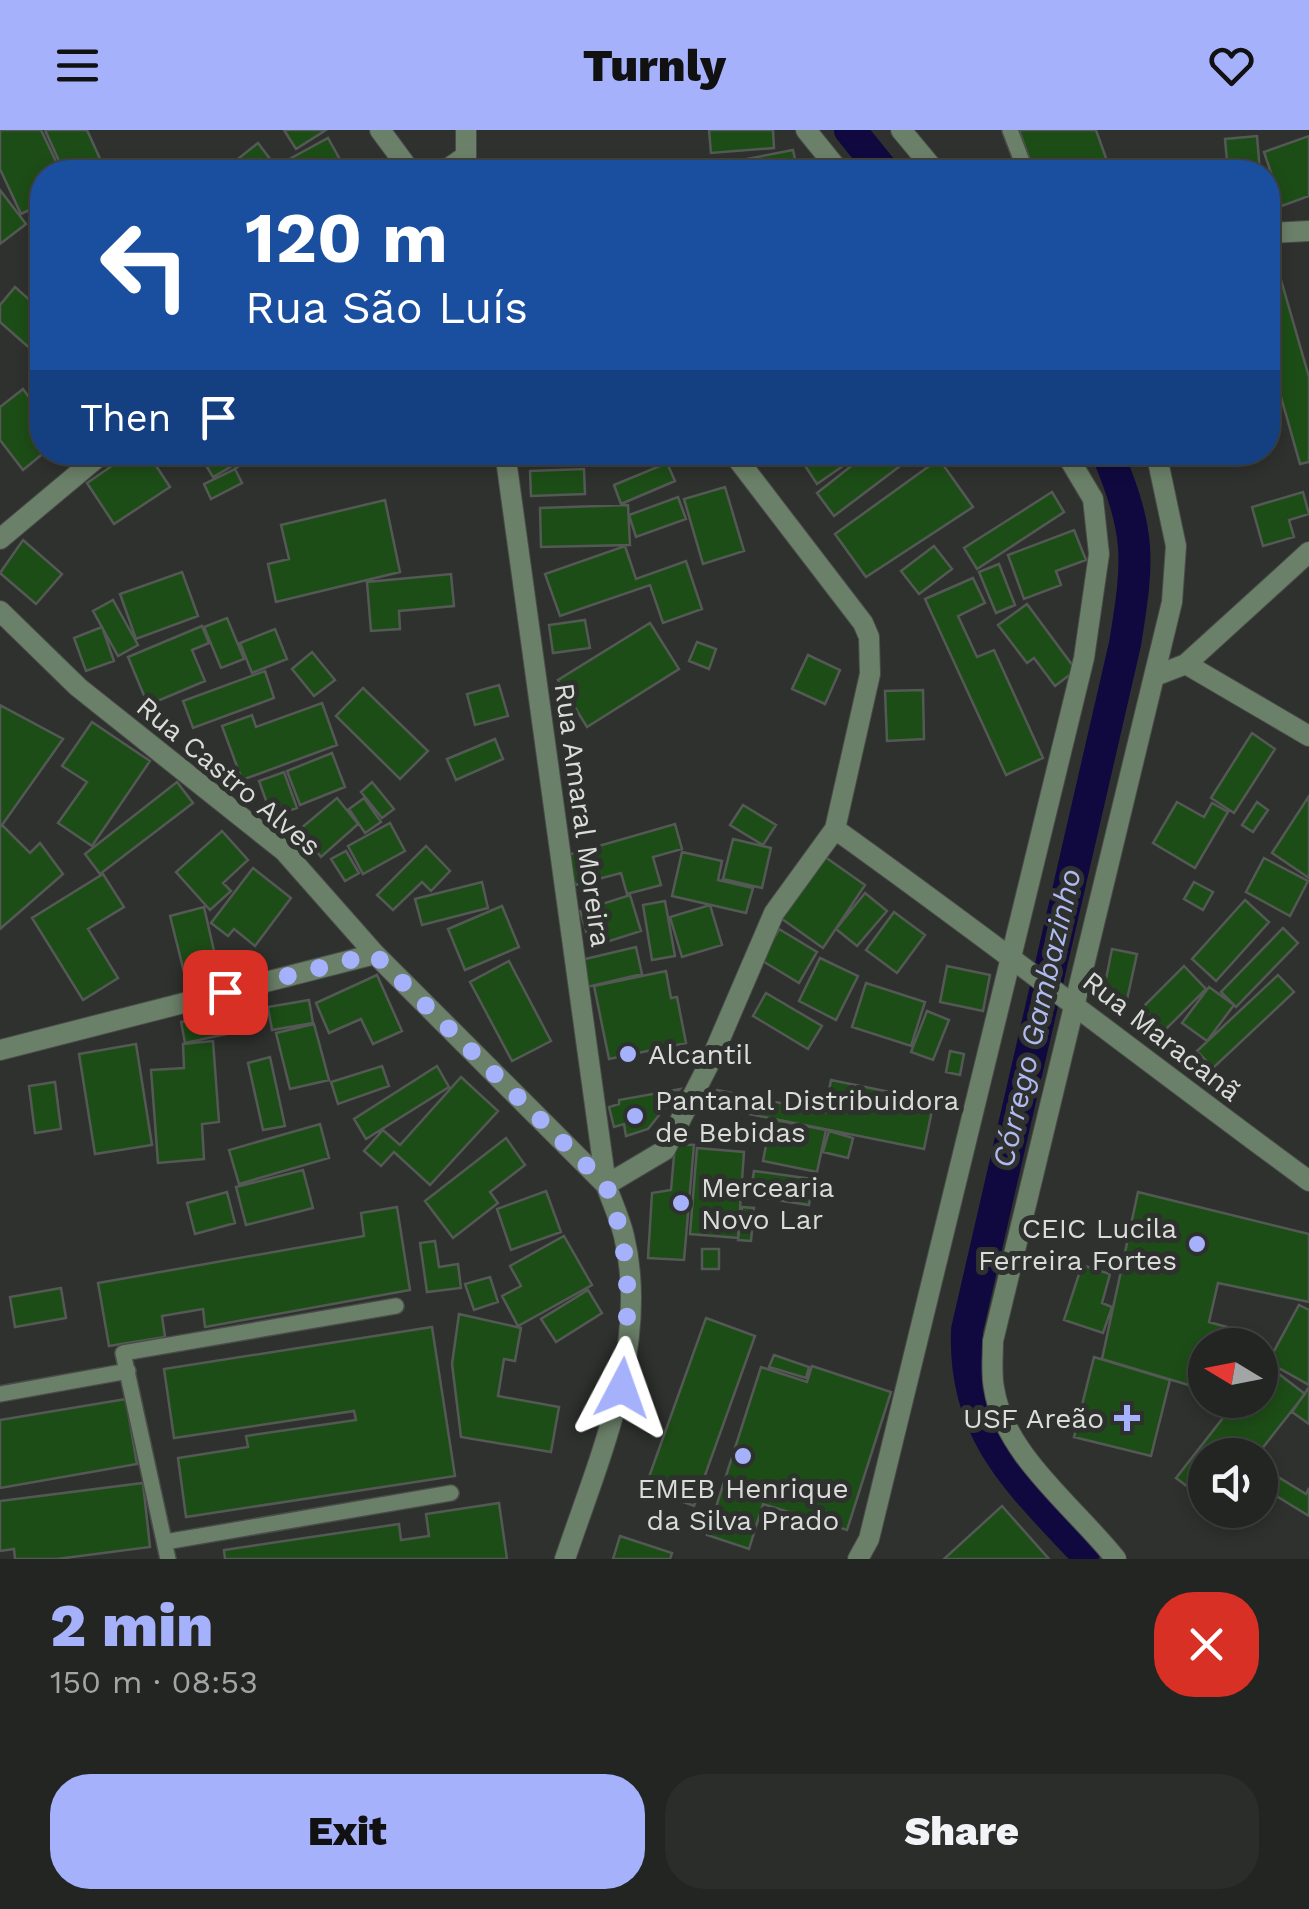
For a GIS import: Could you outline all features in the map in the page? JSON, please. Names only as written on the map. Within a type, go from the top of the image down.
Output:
[{"type":"street","points":[[380,130],[401,160]]},
{"type":"street","points":[[466,130],[466,160]]},
{"type":"street","points":[[806,130],[830,160]]},
{"type":"street","points":[[901,130],[926,160]]},
{"type":"street","points":[[1280,232],[1309,231]]},
{"type":"street","points":[[0,539],[88,465]]},
{"type":"street","name":"Rua Amaral Moreira","points":[[507,465],[606,1185]]},
{"type":"street","points":[[606,1185],[665,1150],[710,1062],[774,913],[835,829],[870,674],[868,637],[863,623],[742,465]]},
{"type":"street","points":[[858,1559],[869,1539],[1084,658],[1099,554],[1093,498],[1073,465]]},
{"type":"street","points":[[1087,1559],[1110,1551],[1042,1478],[1014,1436],[994,1391],[993,1341],[1066,1000],[1172,602],[1176,546],[1159,465]]},
{"type":"street","points":[[1155,676],[1186,664],[1309,552]]},
{"type":"street","name":"Rua Castro Alves","points":[[0,611],[78,687],[284,851],[374,954],[606,1185],[624,1235],[630,1282],[622,1388],[565,1559]]},
{"type":"street","points":[[1186,664],[1309,736]]},
{"type":"street","name":"Rua Maracanã","points":[[835,829],[1012,955],[1309,1182]]},
{"type":"street","points":[[0,1050],[374,954]]},
{"type":"lane","points":[[1010,130],[1021,160]]},
{"type":"lane","points":[[396,1306],[123,1354],[164,1554],[450,1493]]},
{"type":"lane","points":[[0,1394],[128,1372]]},
{"type":"building","points":[[0,130],[41,130],[55,160],[30,160],[30,210],[21,214],[0,169]]},
{"type":"building","points":[[45,130],[87,130],[101,160],[59,160]]},
{"type":"building","points":[[284,130],[326,130],[296,149]]},
{"type":"building","points":[[709,130],[773,130],[774,148],[711,153]]},
{"type":"building","points":[[1019,130],[1096,130],[1107,160],[1030,160]]},
{"type":"building","points":[[1257,136],[1259,160],[1227,160],[1225,139]]},
{"type":"building","points":[[1309,136],[1309,196],[1282,206],[1280,160],[1267,160],[1264,152]]},
{"type":"building","points":[[328,138],[340,160],[288,160]]},
{"type":"building","points":[[258,143],[271,160],[236,160]]},
{"type":"building","points":[[793,150],[795,160],[747,160]]},
{"type":"building","points":[[0,190],[26,224],[0,244]]},
{"type":"building","points":[[1280,276],[1309,377],[1309,462],[1300,464],[1280,393]]},
{"type":"building","points":[[15,287],[30,300],[30,348],[0,322],[0,305]]},
{"type":"building","points":[[23,389],[30,399],[30,464],[23,470],[0,440],[0,407]]},
{"type":"building","points":[[113,465],[156,465],[170,487],[114,524],[87,483]]},
{"type":"building","points":[[206,465],[231,465],[232,466],[213,477]]},
{"type":"building","points":[[662,465],[668,465],[675,481],[621,504],[614,485]]},
{"type":"building","points":[[805,465],[844,465],[817,484]]},
{"type":"building","points":[[853,465],[901,465],[834,516],[817,493]]},
{"type":"building","points":[[931,465],[943,465],[973,507],[866,577],[835,534]]},
{"type":"building","points":[[235,469],[242,483],[211,499],[204,484]]},
{"type":"building","points":[[584,469],[585,494],[531,496],[530,471]]},
{"type":"building","points":[[725,487],[744,551],[703,564],[684,499]]},
{"type":"building","points":[[1052,492],[1064,512],[977,569],[964,548]]},
{"type":"building","points":[[1303,492],[1309,514],[1289,520],[1294,537],[1263,546],[1252,507]]},
{"type":"building","points":[[678,497],[686,519],[636,537],[629,515]]},
{"type":"building","points":[[385,500],[400,572],[276,602],[268,564],[289,559],[281,525]]},
{"type":"building","points":[[628,505],[630,545],[541,547],[540,508]]},
{"type":"building","points":[[1074,530],[1086,560],[1056,571],[1061,585],[1024,599],[1008,555]]},
{"type":"building","points":[[23,540],[62,574],[36,604],[0,573]]},
{"type":"building","points":[[625,546],[636,579],[686,561],[702,609],[663,623],[650,585],[560,616],[545,574]]},
{"type":"building","points":[[934,546],[952,569],[919,594],[901,571]]},
{"type":"building","points":[[999,564],[1015,605],[996,613],[979,572]]},
{"type":"building","points":[[182,572],[198,616],[136,639],[120,594]]},
{"type":"building","points":[[451,574],[454,606],[399,611],[400,629],[371,631],[367,582]]},
{"type":"building","points":[[973,578],[985,603],[958,616],[977,657],[994,650],[1043,758],[1006,775],[925,599]]},
{"type":"building","points":[[113,600],[138,645],[118,656],[93,611]]},
{"type":"building","points":[[1027,604],[1076,670],[1055,686],[1034,658],[1027,663],[998,625]]},
{"type":"building","points":[[227,618],[244,659],[221,668],[204,627]]},
{"type":"building","points":[[585,620],[590,648],[553,653],[549,625]]},
{"type":"building","points":[[650,623],[679,669],[587,727],[558,680]]},
{"type":"building","points":[[202,626],[209,643],[192,650],[205,681],[148,705],[128,657]]},
{"type":"building","points":[[102,627],[114,661],[86,671],[74,638]]},
{"type":"building","points":[[275,629],[287,659],[252,673],[240,643]]},
{"type":"building","points":[[697,642],[716,649],[709,669],[689,661]]},
{"type":"building","points":[[312,652],[335,680],[314,696],[292,669]]},
{"type":"building","points":[[808,655],[840,670],[825,704],[792,689]]},
{"type":"building","points":[[265,671],[274,698],[193,728],[183,701]]},
{"type":"building","points":[[499,685],[508,716],[475,725],[467,694]]},
{"type":"building","points":[[363,688],[428,751],[400,779],[336,716]]},
{"type":"building","points":[[923,690],[924,739],[887,741],[885,691]]},
{"type":"building","points":[[322,703],[337,745],[242,780],[222,726],[252,715],[256,727]]},
{"type":"building","points":[[0,705],[63,739],[2,825],[30,853],[40,843],[63,874],[0,929]]},
{"type":"building","points":[[92,722],[150,761],[92,846],[58,823],[87,782],[62,766]]},
{"type":"building","points":[[1252,733],[1275,749],[1234,813],[1211,798]]},
{"type":"building","points":[[495,739],[503,759],[456,780],[447,759]]},
{"type":"building","points":[[332,753],[345,787],[300,805],[287,771]]},
{"type":"building","points":[[284,772],[297,808],[272,817],[259,781]]},
{"type":"building","points":[[177,782],[193,803],[100,874],[85,854]]},
{"type":"building","points":[[372,782],[394,809],[382,818],[361,792]]},
{"type":"building","points":[[1309,796],[1309,878],[1272,853]]},
{"type":"building","points":[[337,798],[358,824],[321,857],[299,830]]},
{"type":"building","points":[[364,798],[381,822],[365,833],[349,809]]},
{"type":"building","points":[[1177,802],[1204,817],[1212,803],[1228,812],[1195,868],[1153,843]]},
{"type":"building","points":[[1257,802],[1268,810],[1253,832],[1242,825]]},
{"type":"building","points":[[743,805],[776,825],[763,845],[730,825]]},
{"type":"building","points":[[390,823],[405,851],[363,874],[348,846]]},
{"type":"building","points":[[675,824],[682,849],[653,857],[661,885],[627,894],[621,873],[575,885],[567,855]]},
{"type":"building","points":[[222,831],[248,860],[223,883],[231,891],[210,910],[176,872]]},
{"type":"building","points":[[733,839],[771,848],[762,888],[723,879]]},
{"type":"building","points":[[426,846],[450,871],[431,891],[422,882],[393,910],[377,895]]},
{"type":"building","points":[[346,851],[359,873],[345,881],[331,859]]},
{"type":"building","points":[[682,852],[722,861],[718,880],[753,888],[746,913],[672,896]]},
{"type":"building","points":[[818,852],[865,885],[823,948],[775,914]]},
{"type":"building","points":[[1264,858],[1308,881],[1290,916],[1246,892]]},
{"type":"building","points":[[253,868],[291,898],[255,946],[234,929],[228,936],[211,923]]},
{"type":"building","points":[[103,874],[124,907],[88,929],[118,978],[83,1000],[32,918]]},
{"type":"building","points":[[482,882],[488,908],[422,925],[415,899]]},
{"type":"building","points":[[1194,882],[1213,892],[1203,910],[1184,899]]},
{"type":"building","points":[[865,893],[887,911],[857,946],[836,929]]},
{"type":"building","points":[[630,895],[641,931],[591,947],[580,911]]},
{"type":"building","points":[[1245,900],[1269,922],[1216,981],[1192,959]]},
{"type":"building","points":[[665,901],[675,956],[652,960],[643,905]]},
{"type":"building","points":[[710,905],[722,945],[682,957],[670,917]]},
{"type":"building","points":[[502,906],[519,947],[465,970],[448,929]]},
{"type":"building","points":[[204,907],[217,964],[184,972],[170,916]]},
{"type":"building","points":[[894,912],[925,935],[897,973],[866,950]]},
{"type":"building","points":[[1283,928],[1298,943],[1236,1007],[1221,992]]},
{"type":"building","points":[[779,929],[817,952],[799,983],[761,960]]},
{"type":"building","points":[[636,947],[642,974],[587,987],[581,960]]},
{"type":"building","points":[[1112,949],[1137,954],[1126,1004],[1102,999]]},
{"type":"building","points":[[820,958],[858,976],[836,1020],[799,1001]]},
{"type":"building","points":[[509,961],[551,1041],[512,1061],[470,982]]},
{"type":"building","points":[[947,966],[990,975],[983,1011],[940,1002]]},
{"type":"building","points":[[1184,966],[1206,989],[1164,1031],[1142,1008]]},
{"type":"building","points":[[666,971],[671,998],[677,997],[686,1043],[609,1059],[594,986]]},
{"type":"building","points":[[377,975],[402,1031],[373,1044],[361,1019],[329,1033],[316,1003]]},
{"type":"building","points":[[1278,975],[1294,992],[1213,1068],[1197,1051]]},
{"type":"building","points":[[866,983],[925,1002],[911,1046],[852,1027]]},
{"type":"building","points":[[1209,987],[1234,1005],[1207,1041],[1182,1023]]},
{"type":"building","points":[[766,993],[822,1026],[808,1049],[753,1016]]},
{"type":"building","points":[[309,1000],[313,1023],[272,1030],[268,1007]]},
{"type":"building","points":[[236,1010],[240,1031],[185,1043],[181,1022]]},
{"type":"building","points":[[927,1011],[949,1020],[933,1060],[911,1052]]},
{"type":"building","points":[[314,1024],[329,1080],[290,1089],[276,1033]]},
{"type":"building","points":[[213,1041],[219,1122],[202,1124],[204,1159],[158,1163],[151,1070],[184,1068],[183,1044]]},
{"type":"building","points":[[136,1044],[152,1145],[95,1154],[79,1054]]},
{"type":"building","points":[[950,1051],[964,1054],[960,1075],[946,1072]]},
{"type":"building","points":[[270,1057],[285,1126],[263,1130],[248,1063]]},
{"type":"building","points":[[382,1066],[389,1086],[338,1104],[331,1082]]},
{"type":"building","points":[[437,1066],[449,1087],[366,1139],[354,1119]]},
{"type":"building","points":[[461,1077],[498,1111],[430,1185],[394,1152],[381,1166],[364,1151],[383,1130],[400,1145]]},
{"type":"building","points":[[831,1080],[934,1101],[924,1149],[714,1107],[717,1090],[825,1112]]},
{"type":"building","points":[[55,1082],[61,1129],[35,1133],[29,1086]]},
{"type":"building","name":"Pantanal Distribuidora de Bebidas","points":[[680,1089],[648,1129],[626,1136],[624,1124],[614,1127],[609,1107],[619,1104],[619,1100]]},
{"type":"building","points":[[771,1119],[826,1130],[817,1172],[763,1161]]},
{"type":"building","points":[[320,1124],[329,1158],[239,1184],[229,1150]]},
{"type":"building","points":[[829,1131],[853,1138],[848,1158],[823,1152]]},
{"type":"building","points":[[506,1138],[525,1165],[490,1192],[498,1203],[453,1238],[425,1201]]},
{"type":"building","points":[[675,1144],[694,1145],[684,1260],[648,1258],[652,1193],[671,1190]]},
{"type":"building","points":[[697,1148],[744,1152],[738,1238],[690,1234]]},
{"type":"building","points":[[303,1170],[313,1208],[246,1225],[236,1187]]},
{"type":"building","points":[[754,1171],[813,1179],[809,1205],[750,1196]]},
{"type":"building","points":[[546,1191],[561,1232],[511,1250],[497,1209]]},
{"type":"building","points":[[227,1192],[235,1223],[195,1234],[187,1203]]},
{"type":"building","points":[[1138,1192],[1309,1234],[1309,1302],[1218,1283],[1209,1322],[1230,1328],[1188,1328],[1188,1385],[1102,1359]]},
{"type":"building","points":[[397,1207],[410,1290],[205,1327],[203,1309],[162,1316],[165,1337],[109,1346],[98,1283],[364,1236],[361,1213]]},
{"type":"building","points":[[742,1207],[754,1208],[751,1241],[738,1240]]},
{"type":"building","points":[[564,1236],[592,1285],[518,1326],[502,1296],[521,1286],[510,1266]]},
{"type":"building","points":[[435,1241],[439,1267],[458,1264],[461,1288],[427,1292],[420,1243]]},
{"type":"building","points":[[702,1249],[719,1249],[719,1269],[702,1269]]},
{"type":"building","points":[[1082,1265],[1110,1274],[1102,1303],[1112,1307],[1103,1333],[1064,1320]]},
{"type":"building","points":[[490,1277],[498,1302],[474,1310],[465,1284]]},
{"type":"building","points":[[61,1288],[66,1318],[15,1327],[10,1297]]},
{"type":"building","points":[[588,1290],[602,1313],[556,1342],[541,1319]]},
{"type":"building","points":[[1299,1305],[1309,1310],[1309,1385],[1278,1368],[1278,1344]]},
{"type":"building","points":[[459,1314],[521,1328],[515,1361],[504,1359],[498,1396],[559,1407],[551,1452],[461,1437],[452,1364]]},
{"type":"building","points":[[706,1318],[755,1336],[694,1506],[645,1488]]},
{"type":"building","points":[[432,1327],[455,1476],[186,1517],[178,1458],[248,1447],[246,1436],[356,1420],[354,1411],[174,1438],[164,1369]]},
{"type":"building","points":[[774,1355],[809,1367],[806,1378],[769,1367]]},
{"type":"building","points":[[1094,1357],[1170,1380],[1151,1456],[1074,1437]]},
{"type":"building","points":[[812,1366],[891,1392],[847,1530],[763,1504],[749,1549],[707,1535],[761,1367],[807,1382]]},
{"type":"building","points":[[1278,1375],[1305,1394],[1270,1438],[1207,1438],[1223,1418],[1278,1418]]},
{"type":"building","points":[[1309,1387],[1309,1424],[1292,1412]]},
{"type":"building","points":[[126,1399],[137,1464],[0,1488],[0,1420]]},
{"type":"building","points":[[1188,1463],[1188,1487],[1176,1478]]},
{"type":"building","points":[[1278,1477],[1306,1494],[1309,1488],[1309,1516],[1278,1497]]},
{"type":"building","points":[[143,1483],[150,1547],[57,1559],[15,1559],[14,1549],[0,1551],[0,1501]]},
{"type":"building","points":[[499,1503],[507,1559],[225,1559],[224,1550],[399,1524],[401,1540],[429,1536],[426,1514]]},
{"type":"building","points":[[1002,1506],[1049,1559],[944,1559]]},
{"type":"building","points":[[620,1536],[672,1553],[670,1559],[613,1559]]},
{"type":"waterway","name":"Córrego Gambazinho","points":[[850,130],[874,160]]},
{"type":"waterway","name":"Córrego Gambazinho","points":[[1084,1552],[1017,1478],[985,1427],[968,1366],[967,1330],[1125,644],[1134,547],[1126,505],[1112,465]]},
{"type":"place","name":"Alcantil","points":[[628,1054]]},
{"type":"place","name":"Pantanal Distribuidora de Bebidas","points":[[635,1116]]},
{"type":"place","name":"Mercearia Novo Lar","points":[[681,1203]]},
{"type":"place","name":"CEIC Lucila Ferreira Fortes","points":[[1197,1244]]},
{"type":"place","name":"USF Areão","points":[[1127,1418]]},
{"type":"place","name":"EMEB Henrique da Silva Prado","points":[[743,1456]]},
{"type":"route","points":[[225,992],[374,954],[538,1122],[606,1185],[624,1235],[630,1282],[622,1388]]}]
